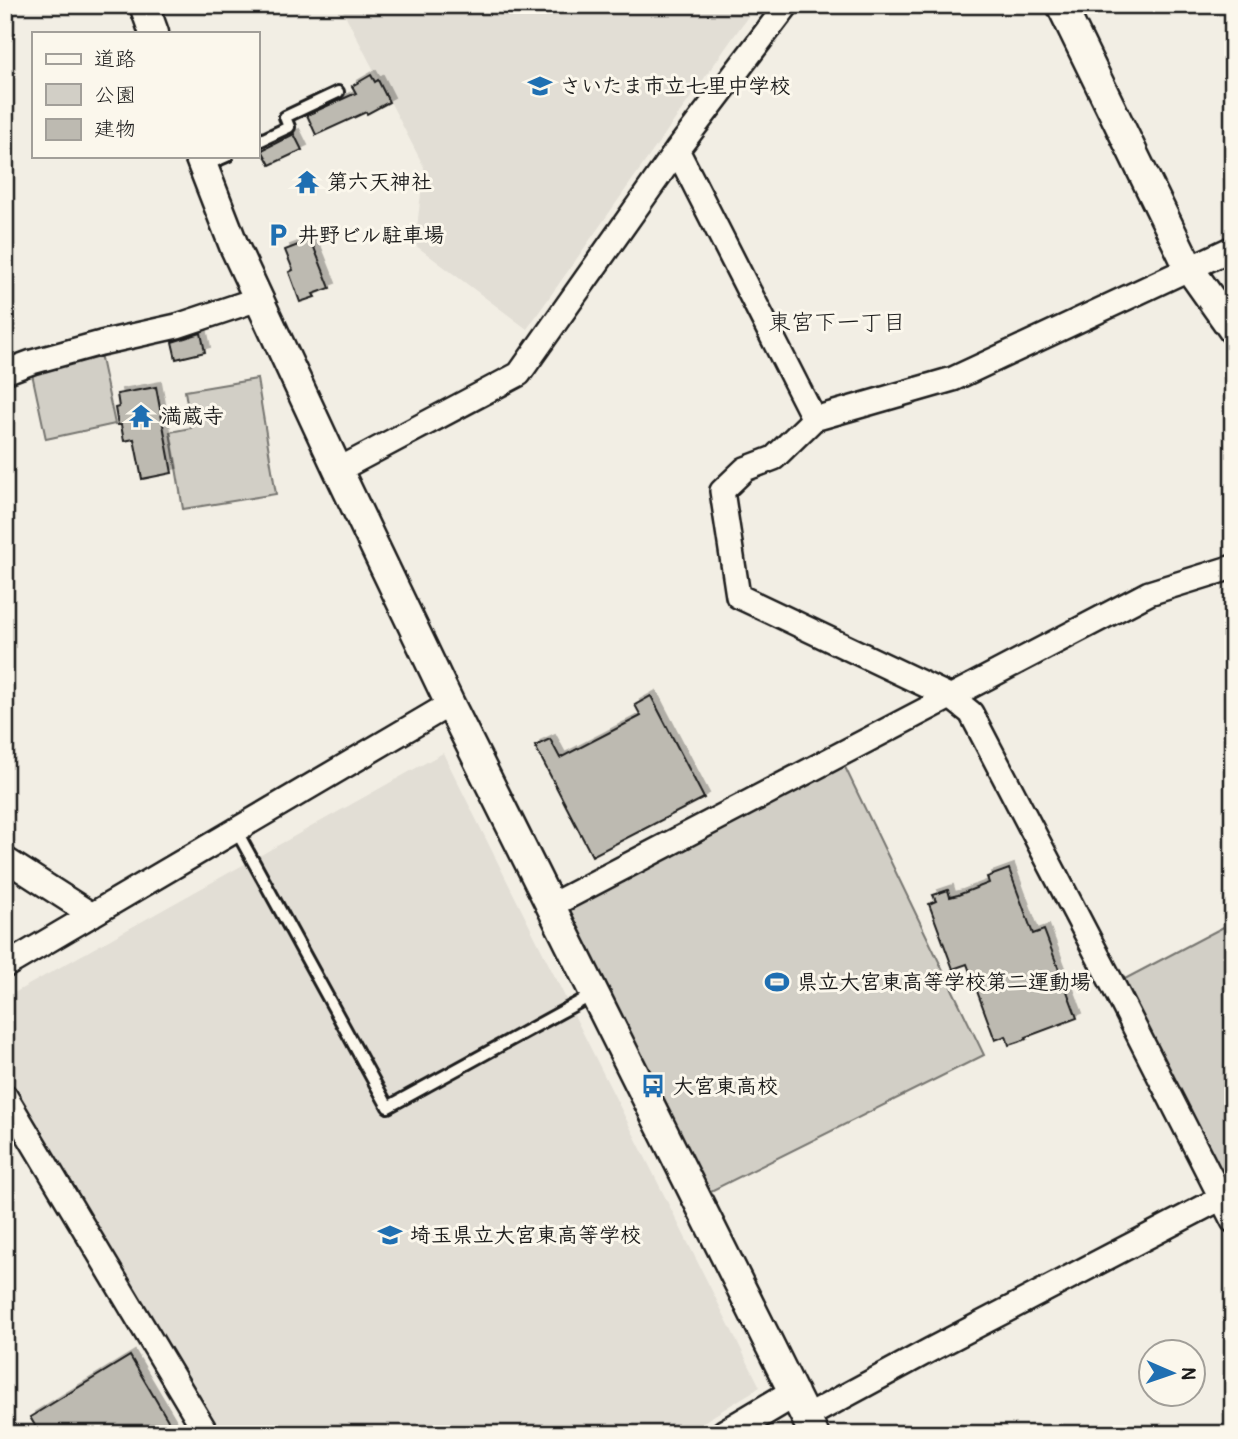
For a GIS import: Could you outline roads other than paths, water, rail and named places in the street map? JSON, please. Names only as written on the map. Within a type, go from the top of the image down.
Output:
[{"type":"street","points":[[144,5],[154,32]]},
{"type":"street","points":[[338,470],[519,374],[677,150],[787,5]]},
{"type":"street","points":[[1061,5],[1189,268],[1233,330]]},
{"type":"street","points":[[677,150],[814,418]]},
{"type":"street","points":[[209,159],[234,246],[338,470],[450,704],[805,1414]]},
{"type":"street","points":[[1233,248],[953,379],[814,418],[774,458],[745,469],[722,491],[738,596],[951,697],[971,713],[1227,1196],[1233,1221]]},
{"type":"street","points":[[5,372],[101,343],[177,326],[258,299]]},
{"type":"street","points":[[550,906],[1149,593],[1233,567]]},
{"type":"street","points":[[5,966],[450,704]]},
{"type":"street","points":[[5,859],[92,915]]},
{"type":"street","points":[[5,1096],[207,1434]]},
{"type":"street","points":[[725,1434],[805,1414],[1227,1196]]},
{"type":"lane","points":[[259,141],[289,127],[285,117],[338,92]]},
{"type":"lane","points":[[236,830],[388,1107],[594,994]]},
{"type":"place","name":"さいたま市立七里中学校","points":[[540,86]]},
{"type":"place","name":"第六天神社","points":[[307,182]]},
{"type":"place","name":"井野ビル駐車場","points":[[278,235]]},
{"type":"place","name":"満蔵寺","points":[[141,416]]},
{"type":"place","name":"県立大宮東高等学校第二運動場","points":[[777,982]]},
{"type":"place","name":"大宮東高校","points":[[653,1086]]},
{"type":"place","name":"埼玉県立大宮東高等学校","points":[[390,1235]]},
{"type":"district","name":"東宮下一丁目","points":[[837,322]]}]
